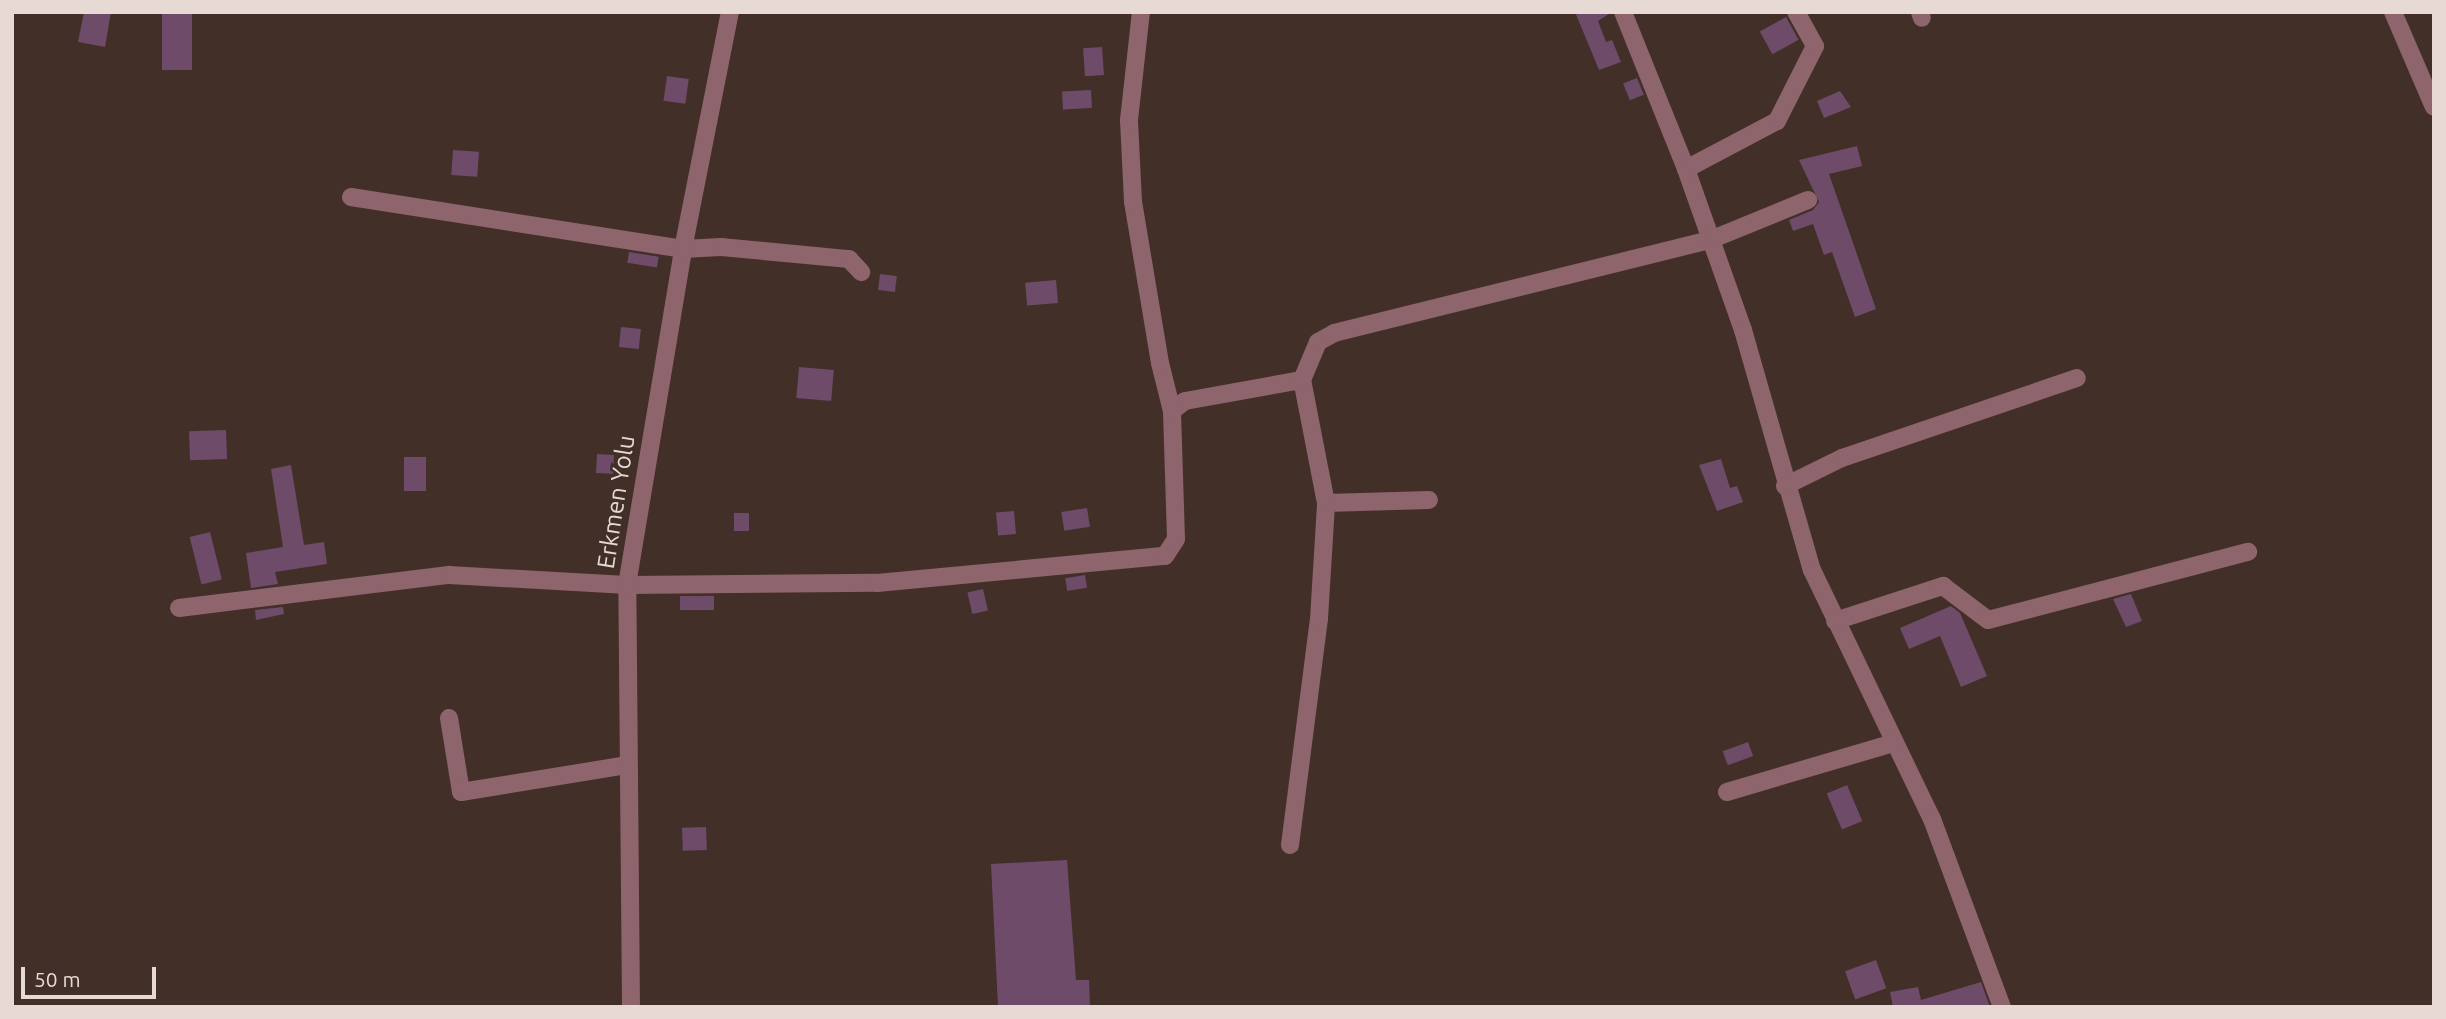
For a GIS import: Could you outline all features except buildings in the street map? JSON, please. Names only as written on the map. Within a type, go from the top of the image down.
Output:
[{"type":"street","name":"Erkmen Yolu","points":[[631,1007],[627,585],[683,249],[730,12]]},
{"type":"street","points":[[179,608],[449,575],[627,585],[877,583],[1165,556],[1176,539],[1172,411],[1160,363],[1133,202],[1129,120],[1141,12]]},
{"type":"street","points":[[1623,12],[1686,169],[1743,330],[1785,486],[1812,570],[1932,819],[2003,1007]]},
{"type":"street","points":[[1686,169],[1777,121],[1815,46],[1796,12]]},
{"type":"street","points":[[2393,12],[2434,107]]},
{"type":"street","points":[[351,197],[683,249],[721,247],[849,259],[861,272]]},
{"type":"street","points":[[1290,845],[1319,619],[1326,503],[1302,380],[1318,342],[1334,333],[1710,240],[1808,200]]},
{"type":"street","points":[[1785,486],[1842,458],[2077,378]]},
{"type":"street","points":[[1172,411],[1185,401],[1302,380]]},
{"type":"street","points":[[1326,503],[1429,500]]},
{"type":"street","points":[[1835,621],[1943,586],[1989,620],[2248,552]]},
{"type":"street","points":[[449,718],[461,792],[628,765]]},
{"type":"street","points":[[1727,792],[1894,743]]}]
